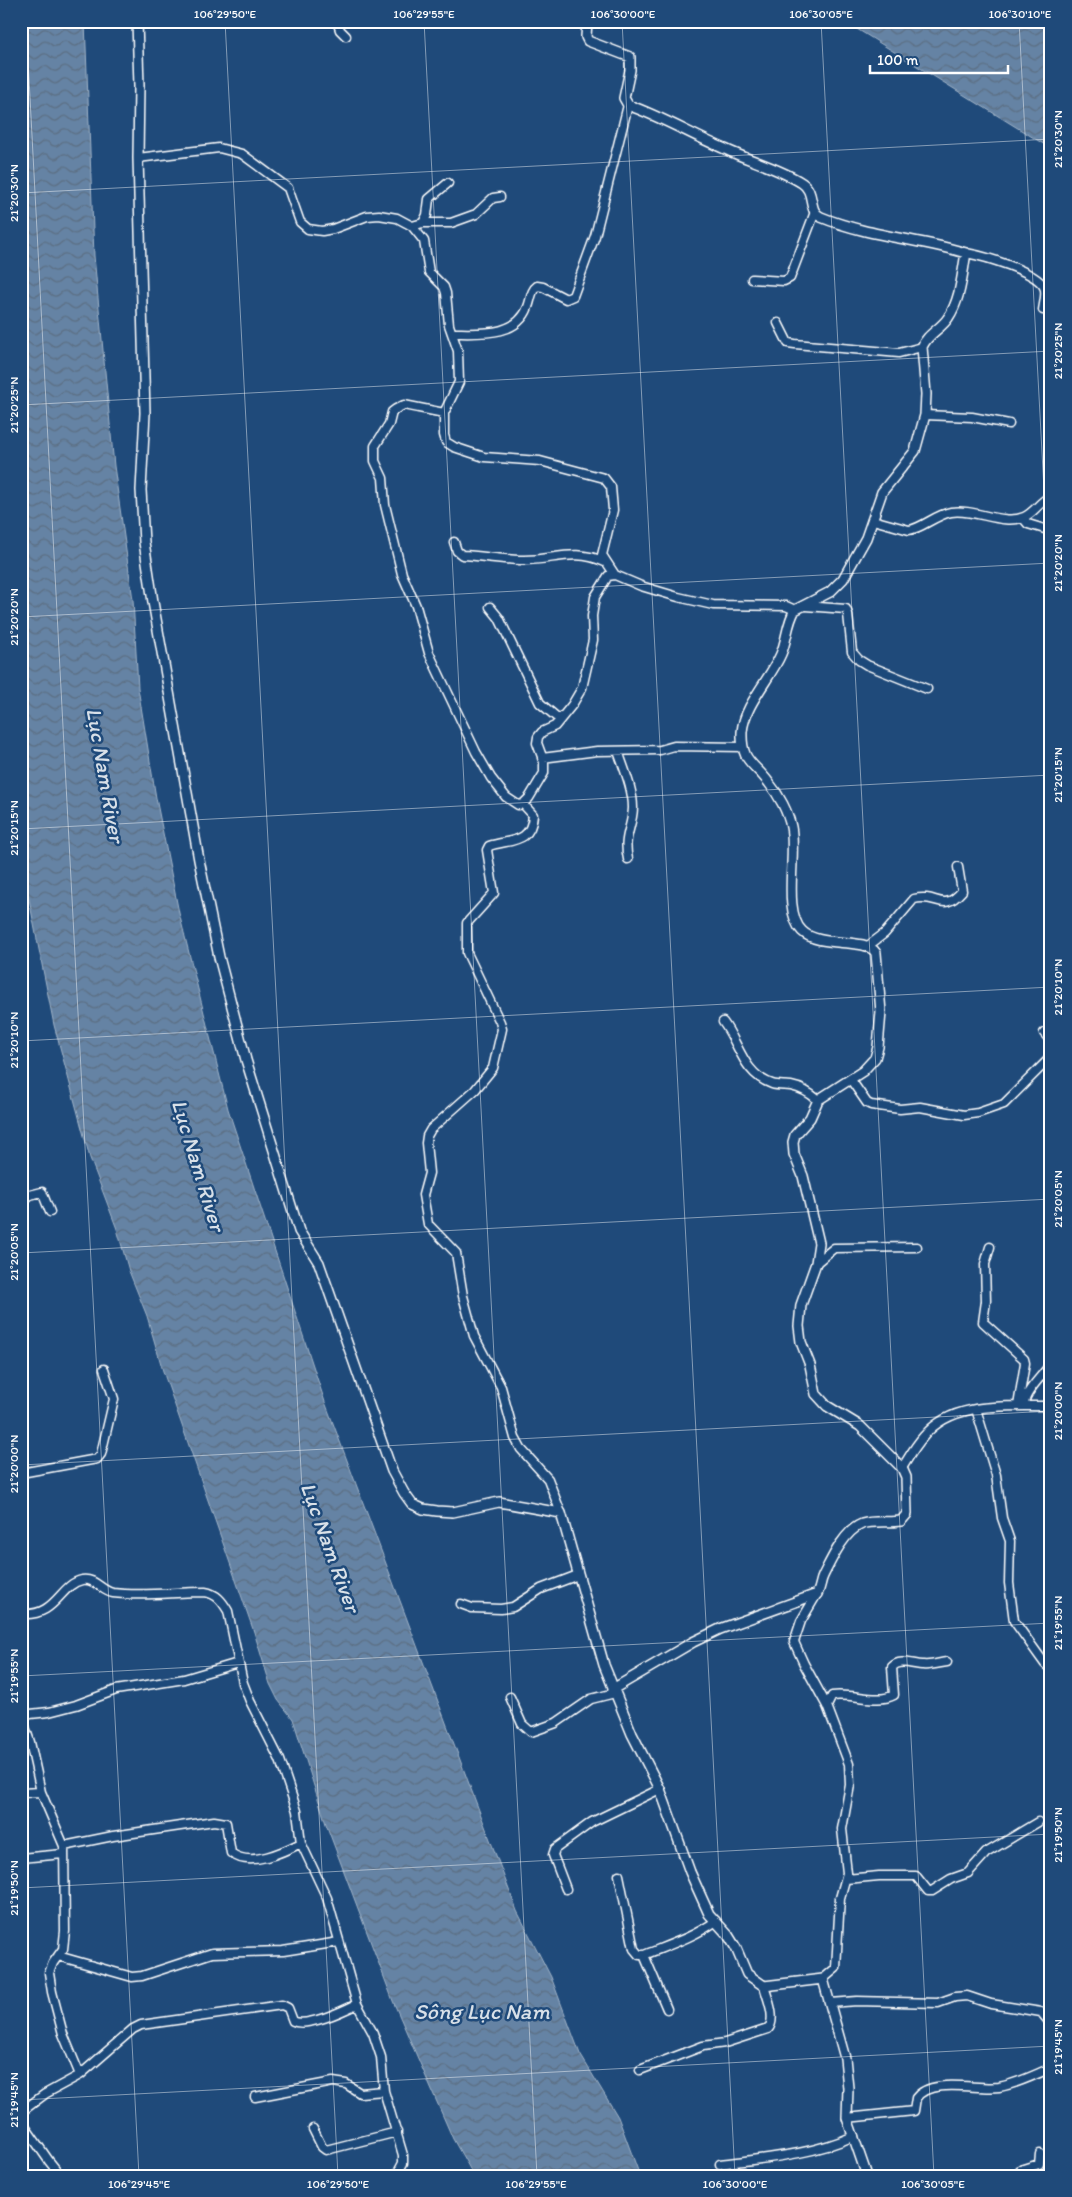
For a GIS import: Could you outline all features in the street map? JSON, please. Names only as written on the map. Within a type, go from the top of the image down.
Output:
[{"type":"street","points":[[137,21],[139,86],[138,158],[145,413],[142,514],[153,602],[199,860],[219,957],[246,1060],[299,1231],[319,1263],[392,1471],[412,1504],[423,1509],[453,1512],[499,1502],[561,1513]]},
{"type":"street","points":[[337,21],[340,30],[346,36]]},
{"type":"street","points":[[587,21],[586,37],[588,40],[630,57],[631,64],[624,98],[628,105],[664,119],[725,150],[796,179],[810,191],[815,212],[819,216],[843,224],[982,256],[1034,278],[1045,289],[1043,310]]},
{"type":"street","points":[[453,333],[494,331],[510,328],[519,322],[526,311],[533,290],[537,286],[543,287],[566,299],[573,296],[595,236],[628,105]]},
{"type":"street","points":[[138,158],[220,148],[242,154],[288,188],[300,222],[308,230],[322,231],[333,229],[368,216],[378,215],[397,218],[412,226],[424,241],[429,272],[444,287],[449,325],[458,351],[460,375],[444,413],[444,435],[446,442],[454,447],[484,457],[540,462],[604,478],[610,487],[613,500],[611,521],[602,549],[605,562]]},
{"type":"street","points":[[423,223],[427,216],[429,199],[448,183]]},
{"type":"street","points":[[412,226],[423,223],[451,223],[476,214],[493,198],[500,197]]},
{"type":"street","points":[[752,279],[784,281],[790,278],[815,212]]},
{"type":"street","points":[[454,542],[457,550],[462,555],[519,560],[539,560],[563,554],[596,558],[605,562],[615,574],[642,586],[700,603],[786,606],[795,610],[830,592],[843,579],[858,554],[873,520],[882,492],[915,451],[925,415],[926,394],[922,347],[931,333],[944,323],[954,308],[966,253]]},
{"type":"street","points":[[778,323],[788,343],[899,353],[922,347]]},
{"type":"street","points":[[444,413],[404,405],[396,409],[392,412],[389,424],[375,446],[376,461],[383,478],[386,505],[402,574],[416,606],[429,653],[476,752],[491,778],[506,797],[518,804],[522,804],[533,815],[530,830],[523,838],[489,846],[487,850],[494,893],[468,924],[467,953],[500,1022],[502,1029],[500,1046],[494,1068],[475,1090],[431,1129],[427,1136],[430,1173],[423,1195],[428,1224],[456,1253],[463,1296],[474,1336],[501,1387],[515,1438],[521,1449],[548,1479],[561,1513],[597,1646],[632,1734],[660,1789],[690,1872],[710,1914],[736,1948],[747,1974],[764,1986],[772,2019],[772,2026],[768,2029],[725,2043],[703,2046],[640,2070]]},
{"type":"street","points":[[925,415],[979,418],[1009,424]]},
{"type":"street","points":[[873,520],[915,530],[938,516],[952,512],[962,511],[999,518],[1023,518],[1051,496]]},
{"type":"street","points":[[1023,518],[1028,524],[1051,531]]},
{"type":"street","points":[[522,804],[542,779],[544,773],[537,743],[538,737],[542,732],[555,726],[582,688],[593,640],[592,616],[595,596],[608,576],[615,574]]},
{"type":"street","points":[[805,606],[846,608],[854,656],[867,665],[927,689]]},
{"type":"street","points":[[490,607],[499,618],[540,704],[560,720]]},
{"type":"street","points":[[764,1986],[823,1979],[836,1968],[840,1898],[846,1879],[842,1828],[850,1785],[850,1764],[827,1706],[794,1642],[802,1620],[822,1587],[822,1577],[828,1570],[834,1554],[854,1528],[870,1522],[895,1522],[904,1519],[907,1514],[908,1499],[906,1477],[902,1468],[860,1426],[827,1406],[816,1394],[810,1365],[801,1342],[799,1326],[801,1306],[816,1263],[820,1243],[803,1176],[792,1148],[795,1135],[810,1118],[818,1100],[850,1080],[872,1062],[878,1047],[881,1012],[876,953],[872,948],[828,942],[808,936],[798,926],[792,911],[794,863],[786,810],[769,782],[746,759],[743,747],[742,732],[746,717],[781,653],[795,610]]},
{"type":"street","points":[[542,758],[597,752],[660,750],[681,745],[743,747]]},
{"type":"street","points":[[618,751],[633,807],[625,846],[628,859]]},
{"type":"street","points":[[868,946],[885,933],[914,899],[927,897],[944,903],[951,902],[962,891],[958,867]]},
{"type":"street","points":[[723,1022],[733,1036],[741,1056],[753,1072],[771,1084],[799,1088],[818,1100]]},
{"type":"street","points":[[1044,1033],[1051,1041]]},
{"type":"street","points":[[850,1080],[867,1103],[871,1105],[900,1109],[920,1107],[964,1116],[1004,1104],[1051,1057]]},
{"type":"street","points":[[21,1204],[30,1195],[42,1192],[50,1212]]},
{"type":"street","points":[[816,1263],[834,1248],[917,1247]]},
{"type":"street","points":[[990,1247],[984,1264],[986,1301],[982,1322],[1024,1359],[1021,1406]]},
{"type":"street","points":[[1021,1406],[1027,1393],[1044,1375],[1051,1363]]},
{"type":"street","points":[[21,1473],[97,1459],[100,1454],[114,1399],[104,1369]]},
{"type":"street","points":[[902,1468],[924,1436],[934,1426],[959,1413],[976,1409],[1051,1406]]},
{"type":"street","points":[[976,1409],[996,1476],[1002,1518],[1010,1541],[1009,1583],[1014,1621],[1045,1664],[1051,1669]]},
{"type":"street","points":[[461,1604],[472,1608],[501,1609],[513,1607],[541,1589],[578,1575]]},
{"type":"street","points":[[21,1614],[37,1613],[46,1610],[76,1582],[87,1580],[93,1581],[106,1592],[113,1593],[212,1593],[218,1597],[228,1611],[238,1663],[250,1701],[280,1760],[294,1797],[301,1844],[326,1898],[356,2004],[373,2033],[381,2057],[384,2091],[403,2155],[403,2163],[396,2176]]},
{"type":"street","points":[[510,1697],[522,1724],[531,1732],[556,1723],[591,1699],[614,1691],[693,1642],[720,1629],[817,1594]]},
{"type":"street","points":[[827,1706],[832,1696],[846,1694],[866,1699],[894,1695],[892,1667],[895,1663],[922,1665],[947,1662]]},
{"type":"street","points":[[80,2075],[63,2034],[49,1973],[63,1949],[65,1931],[64,1846],[41,1792],[30,1742],[21,1715],[49,1712],[76,1705],[116,1690],[184,1680],[238,1663]]},
{"type":"street","points":[[566,1889],[553,1855],[555,1849],[592,1822],[660,1789]]},
{"type":"street","points":[[21,1793],[41,1792]]},
{"type":"street","points":[[64,1846],[113,1836],[214,1822],[226,1823],[231,1853],[243,1858],[260,1858],[275,1855],[301,1844]]},
{"type":"street","points":[[846,1879],[879,1876],[916,1876],[928,1890],[932,1891],[951,1879],[968,1873],[986,1852],[1038,1822]]},
{"type":"street","points":[[21,1858],[63,1854]]},
{"type":"street","points":[[619,1875],[634,1949],[639,1955],[644,1955],[703,1931],[716,1921]]},
{"type":"street","points":[[58,1956],[132,1976],[142,1976],[212,1953],[283,1951],[339,1942]]},
{"type":"street","points":[[644,1955],[667,2009]]},
{"type":"street","points":[[823,1979],[845,2058],[848,2088],[847,2118],[867,2176]]},
{"type":"street","points":[[830,2003],[857,2001],[938,2003],[955,1997],[967,1996],[991,2004],[1041,2012],[1051,2024]]},
{"type":"street","points":[[21,2112],[46,2094],[80,2075],[133,2029],[147,2023],[282,2005],[288,2008],[292,2021],[301,2024],[334,2014],[356,2004]]},
{"type":"street","points":[[847,2118],[914,2111],[916,2098],[924,2091],[961,2086],[997,2088],[1051,2068]]},
{"type":"street","points":[[255,2097],[333,2082],[346,2084],[360,2093],[384,2091]]},
{"type":"street","points":[[22,2124],[48,2161],[62,2176]]},
{"type":"street","points":[[313,2129],[322,2147],[326,2150],[397,2132]]},
{"type":"street","points":[[720,2164],[805,2153],[835,2145],[854,2136]]},
{"type":"street","points":[[1018,2176],[1020,2170],[1039,2164],[1040,2154]]},
{"type":"water","name":"Sông Lục Nam","points":[[21,21],[85,21],[94,256],[114,466],[133,600],[138,688],[156,798],[179,913],[228,1109],[325,1402],[517,1911],[551,1977],[580,2054],[618,2117],[640,2176],[474,2176],[453,2139],[393,2001],[326,1824],[293,1719],[278,1700],[270,1684],[254,1632],[163,1371],[147,1316],[129,1271],[117,1229],[90,1158],[54,1025],[21,859]]},
{"type":"water","points":[[844,21],[1051,21],[1051,148],[1042,143]]},
{"type":"water label","name":"Lục Nam River","points":[[106,775]]},
{"type":"water label","name":"Lục Nam River","points":[[199,1165]]},
{"type":"water label","name":"Lục Nam River","points":[[331,1547]]}]
